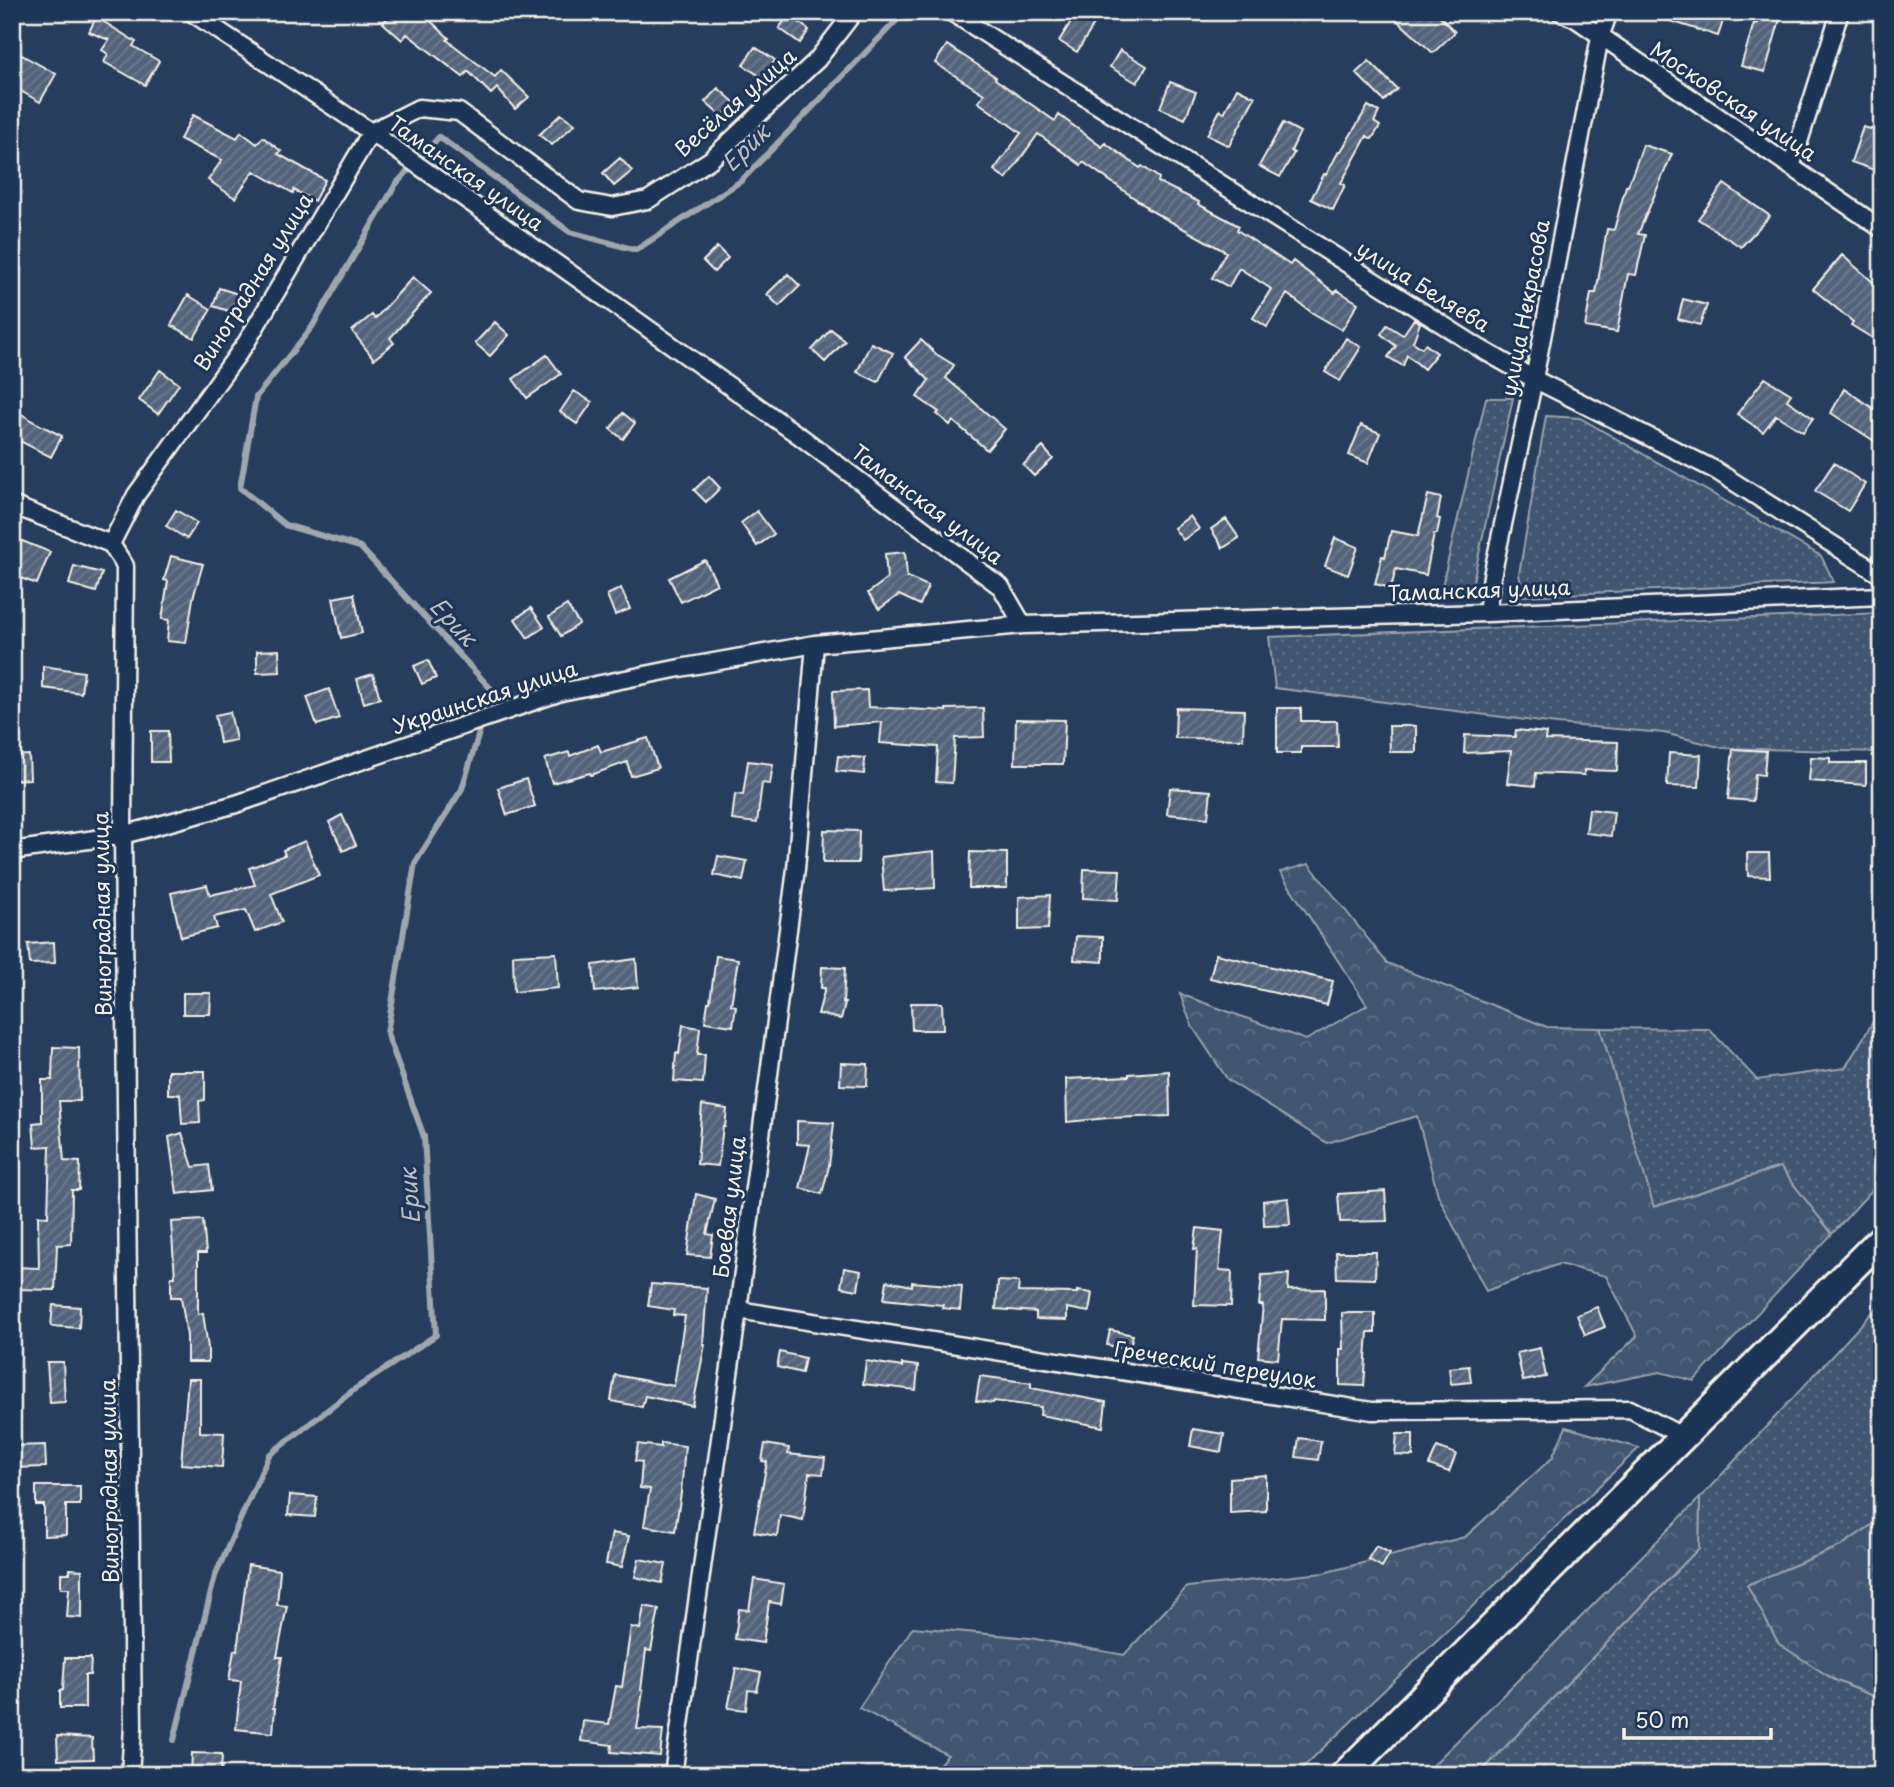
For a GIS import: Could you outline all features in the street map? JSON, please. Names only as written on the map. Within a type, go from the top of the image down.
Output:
[{"type":"highway","points":[[1344,1775],[1882,1238]]},
{"type":"street","name":"Таманская улица","points":[[191,12],[371,132],[801,438],[1001,587],[1023,625],[1487,613],[1882,596]]},
{"type":"street","name":"Весёлая улица","points":[[371,132],[419,108],[459,112],[579,201],[612,207],[648,200],[710,160],[817,60],[854,12]]},
{"type":"street","name":"улица Беляева","points":[[951,12],[1481,349],[1534,379],[1715,470],[1882,575]]},
{"type":"street","name":"Московская улица","points":[[1560,12],[1576,19],[1882,229]]},
{"type":"street","name":"улица Некрасова","points":[[1487,613],[1492,576],[1534,379],[1601,37],[1609,12]]},
{"type":"street","points":[[1791,167],[1840,12]]},
{"type":"street","name":"Виноградная улица","points":[[130,1775],[133,1713],[123,835],[125,566],[111,544],[136,495],[246,343],[371,132]]},
{"type":"street","points":[[12,505],[111,544]]},
{"type":"street","name":"Украинская улица","points":[[12,851],[123,835],[236,804],[562,692],[815,644],[1023,625]]},
{"type":"street","name":"Боевая улица","points":[[673,1775],[796,869],[815,644]]},
{"type":"street","name":"Греческий переулок","points":[[738,1310],[1372,1411],[1630,1409],[1682,1436]]},
{"type":"green space","points":[[1486,398],[1513,398],[1470,595],[1442,586]]},
{"type":"green space","points":[[1546,416],[1580,418],[1821,556],[1834,582],[1523,596],[1519,574]]},
{"type":"green space","points":[[1882,613],[1882,752],[1723,748],[1664,733],[1557,724],[1275,688],[1269,637]]},
{"type":"green space","points":[[1309,864],[1387,963],[1547,1027],[1600,1028],[1654,1207],[1780,1167],[1832,1234],[1694,1381],[1660,1372],[1584,1387],[1637,1336],[1606,1276],[1559,1264],[1486,1291],[1438,1195],[1417,1116],[1327,1143],[1228,1080],[1192,1026],[1180,994],[1306,1040],[1367,1005],[1280,872]]},
{"type":"green space","points":[[1879,1012],[1882,1012],[1882,1179],[1832,1234],[1780,1167],[1653,1207],[1600,1028],[1709,1029],[1757,1080],[1845,1068]]},
{"type":"green space","points":[[1882,1302],[1882,1343],[1879,1347],[1882,1349],[1882,1518],[1841,1546],[1747,1585],[1833,1679],[1882,1700],[1882,1775],[1478,1775],[1699,1548],[1700,1498]]},
{"type":"green space","points":[[1566,1427],[1639,1448],[1295,1775],[929,1775],[948,1755],[859,1708],[913,1627],[1030,1638],[1124,1655],[1187,1587],[1323,1573],[1465,1537],[1552,1458]]},
{"type":"green space","points":[[1700,1498],[1699,1548],[1478,1775],[1423,1775]]},
{"type":"green space","points":[[1882,1518],[1882,1700],[1833,1679],[1779,1644],[1747,1585],[1841,1546]]},
{"type":"building","points":[[392,12],[421,12],[449,38],[447,40],[495,77],[501,70],[529,97],[515,109],[497,88],[491,94],[468,71],[463,77],[407,34],[402,40],[383,23]]},
{"type":"building","points":[[1077,12],[1095,23],[1077,52],[1059,41]]},
{"type":"building","points":[[1388,12],[1436,12],[1455,32],[1433,53]]},
{"type":"building","points":[[1656,12],[1726,12],[1718,36],[1655,16]]},
{"type":"building","points":[[1761,12],[1782,12],[1765,72],[1741,66],[1754,23],[1757,24]]},
{"type":"building","points":[[789,15],[809,30],[800,43],[779,28]]},
{"type":"building","points":[[96,17],[136,42],[133,46],[159,61],[145,85],[104,62],[108,54],[102,50],[109,40],[89,32]]},
{"type":"building","points":[[947,45],[1055,121],[1059,115],[1102,147],[1105,143],[1159,178],[1158,182],[1239,226],[1237,230],[1290,265],[1293,261],[1335,293],[1337,290],[1358,303],[1342,330],[1287,294],[1267,327],[1253,318],[1271,289],[1239,268],[1229,287],[1212,278],[1226,252],[1146,208],[1083,162],[1081,165],[1038,134],[1006,179],[994,170],[1021,133],[978,102],[984,94],[935,63]]},
{"type":"building","points":[[755,47],[775,60],[763,78],[743,65]]},
{"type":"building","points":[[1120,50],[1147,66],[1137,83],[1110,67]]},
{"type":"building","points":[[20,54],[56,74],[40,102],[12,86],[12,68]]},
{"type":"building","points":[[1369,61],[1397,89],[1384,101],[1356,73]]},
{"type":"building","points":[[1170,82],[1196,92],[1185,119],[1160,108]]},
{"type":"building","points":[[718,88],[734,102],[722,117],[705,102]]},
{"type":"building","points":[[1237,88],[1255,97],[1229,146],[1207,135],[1220,110],[1224,113]]},
{"type":"building","points":[[1368,106],[1379,112],[1374,122],[1380,126],[1372,139],[1367,136],[1341,183],[1345,185],[1333,210],[1311,199]]},
{"type":"building","points":[[561,114],[575,124],[552,145],[539,135]]},
{"type":"building","points":[[193,115],[237,138],[241,132],[257,144],[263,137],[281,151],[278,154],[325,180],[314,201],[294,190],[293,193],[254,171],[235,198],[208,180],[222,160],[180,139]]},
{"type":"building","points":[[1283,123],[1300,132],[1291,151],[1294,153],[1280,177],[1259,166]]},
{"type":"building","points":[[1863,127],[1882,132],[1882,157],[1877,171],[1851,162]]},
{"type":"building","points":[[1643,145],[1672,154],[1638,234],[1645,235],[1636,275],[1628,274],[1617,332],[1585,327],[1591,293],[1596,293],[1607,229],[1614,230],[1626,186]]},
{"type":"building","points":[[620,158],[632,171],[614,186],[603,173]]},
{"type":"building","points":[[1724,184],[1770,216],[1741,247],[1698,219]]},
{"type":"building","points":[[717,247],[728,258],[714,272],[703,261]]},
{"type":"building","points":[[1842,255],[1882,290],[1882,344],[1851,325],[1853,322],[1813,289]]},
{"type":"building","points":[[788,274],[800,286],[779,306],[767,294]]},
{"type":"building","points":[[413,277],[431,293],[390,338],[394,343],[374,359],[352,331],[372,315],[375,319]]},
{"type":"building","points":[[219,288],[238,294],[232,312],[213,306]]},
{"type":"building","points":[[188,295],[211,309],[194,338],[171,325]]},
{"type":"building","points":[[1683,299],[1707,305],[1700,325],[1678,319]]},
{"type":"building","points":[[1414,319],[1420,323],[1413,342],[1422,348],[1425,344],[1437,353],[1424,369],[1407,355],[1403,366],[1388,357],[1396,346],[1381,334],[1387,325],[1403,335]]},
{"type":"building","points":[[495,322],[509,335],[490,356],[475,343]]},
{"type":"building","points":[[831,329],[845,341],[825,362],[812,350]]},
{"type":"building","points":[[1346,338],[1361,347],[1340,381],[1325,372]]},
{"type":"building","points":[[921,340],[936,354],[954,365],[946,378],[1005,429],[987,450],[953,421],[950,425],[937,414],[939,412],[917,397],[929,380],[905,357]]},
{"type":"building","points":[[871,343],[893,353],[878,382],[857,372]]},
{"type":"building","points":[[547,355],[561,374],[527,398],[513,379]]},
{"type":"building","points":[[160,370],[179,384],[158,414],[139,400]]},
{"type":"building","points":[[1765,378],[1791,394],[1787,400],[1813,418],[1803,432],[1776,415],[1763,432],[1737,414]]},
{"type":"building","points":[[1844,389],[1882,414],[1882,446],[1831,413]]},
{"type":"building","points":[[574,391],[592,402],[577,424],[560,412]]},
{"type":"building","points":[[12,408],[62,436],[51,457],[12,437]]},
{"type":"building","points":[[623,413],[635,423],[623,439],[610,429]]},
{"type":"building","points":[[1361,425],[1380,433],[1368,463],[1349,455]]},
{"type":"building","points":[[1043,447],[1053,459],[1034,476],[1023,465]]},
{"type":"building","points":[[1834,463],[1865,484],[1848,511],[1815,491]]},
{"type":"building","points":[[709,476],[720,488],[706,502],[694,490]]},
{"type":"building","points":[[1428,495],[1441,498],[1437,518],[1440,519],[1437,534],[1434,534],[1426,575],[1396,569],[1391,588],[1375,584],[1391,531],[1418,536]]},
{"type":"building","points":[[176,510],[197,523],[187,539],[166,526]]},
{"type":"building","points":[[757,511],[774,534],[757,546],[741,523]]},
{"type":"building","points":[[1190,516],[1199,529],[1183,540],[1174,528]]},
{"type":"building","points":[[1226,519],[1239,538],[1223,548],[1211,529]]},
{"type":"building","points":[[12,537],[50,552],[37,584],[12,575]]},
{"type":"building","points":[[1335,538],[1358,547],[1348,575],[1325,566]]},
{"type":"building","points":[[905,552],[907,577],[928,586],[920,605],[899,595],[879,609],[868,593],[887,579],[885,554]]},
{"type":"building","points":[[171,556],[203,564],[193,598],[186,643],[167,641],[169,620],[162,619],[168,581],[164,580]]},
{"type":"building","points":[[705,560],[717,584],[681,602],[669,578]]},
{"type":"building","points":[[74,566],[102,573],[96,592],[69,584]]},
{"type":"building","points":[[621,588],[630,609],[615,615],[607,595]]},
{"type":"building","points":[[354,594],[362,633],[341,638],[333,598]]},
{"type":"building","points":[[567,605],[579,624],[561,636],[549,617]]},
{"type":"building","points":[[531,608],[544,627],[528,638],[515,619]]},
{"type":"building","points":[[279,650],[280,672],[257,673],[257,651]]},
{"type":"building","points":[[428,660],[436,678],[422,684],[414,666]]},
{"type":"building","points":[[43,666],[84,672],[81,693],[43,688]]},
{"type":"building","points":[[373,674],[380,698],[364,703],[357,679]]},
{"type":"building","points":[[329,689],[339,718],[317,725],[307,697]]},
{"type":"building","points":[[867,690],[868,707],[946,711],[983,708],[984,737],[955,738],[952,783],[936,782],[938,747],[880,743],[882,722],[834,726],[833,691]]},
{"type":"building","points":[[1176,708],[1244,710],[1243,739],[1175,738]]},
{"type":"building","points":[[1277,708],[1301,708],[1301,721],[1337,721],[1338,747],[1301,747],[1301,753],[1277,753]]},
{"type":"building","points":[[230,712],[236,740],[220,743],[215,715]]},
{"type":"building","points":[[1016,719],[1065,720],[1063,764],[1015,764]]},
{"type":"building","points":[[1389,726],[1416,726],[1416,752],[1390,752]]},
{"type":"building","points":[[1516,730],[1546,733],[1545,740],[1618,742],[1617,771],[1584,770],[1584,775],[1536,773],[1535,786],[1507,783],[1511,751],[1464,753],[1465,735],[1515,737]]},
{"type":"building","points":[[151,731],[168,731],[169,762],[151,762]]},
{"type":"building","points":[[648,738],[658,768],[631,776],[627,762],[591,775],[590,773],[552,783],[545,759],[569,752],[570,756],[598,745],[601,752]]},
{"type":"building","points":[[1733,749],[1766,751],[1764,775],[1755,774],[1753,801],[1728,799]]},
{"type":"building","points":[[1669,753],[1701,755],[1699,787],[1667,786]]},
{"type":"building","points":[[29,755],[30,779],[12,780],[12,756]]},
{"type":"building","points":[[838,756],[865,758],[864,774],[836,771]]},
{"type":"building","points":[[1811,757],[1830,758],[1830,763],[1866,763],[1866,785],[1809,781]]},
{"type":"building","points":[[748,761],[773,764],[770,784],[762,783],[757,823],[732,820],[735,794],[743,795]]},
{"type":"building","points":[[526,779],[535,806],[507,815],[498,788]]},
{"type":"building","points":[[1170,788],[1211,791],[1208,818],[1167,814]]},
{"type":"building","points":[[1589,809],[1614,812],[1611,836],[1586,833]]},
{"type":"building","points":[[342,815],[356,845],[343,851],[329,822]]},
{"type":"building","points":[[824,830],[859,831],[858,863],[823,863]]},
{"type":"building","points":[[305,841],[319,875],[271,894],[282,922],[255,932],[246,910],[214,917],[217,928],[181,937],[171,893],[207,885],[210,895],[255,885],[249,868],[285,855],[283,850]]},
{"type":"building","points":[[934,851],[935,888],[884,891],[881,857]]},
{"type":"building","points":[[970,852],[1007,853],[1007,888],[969,888]]},
{"type":"building","points":[[1747,853],[1769,853],[1770,877],[1748,876]]},
{"type":"building","points":[[718,856],[747,861],[743,881],[714,875]]},
{"type":"building","points":[[1084,869],[1120,870],[1118,900],[1083,898]]},
{"type":"building","points":[[1050,895],[1048,929],[1019,930],[1019,897]]},
{"type":"building","points":[[1076,936],[1103,937],[1103,962],[1074,960]]},
{"type":"building","points":[[54,942],[55,963],[30,964],[28,944]]},
{"type":"building","points":[[556,953],[558,988],[514,992],[513,955]]},
{"type":"building","points":[[1216,954],[1333,981],[1327,1005],[1210,978]]},
{"type":"building","points":[[716,956],[738,959],[731,1005],[736,1006],[733,1026],[705,1022]]},
{"type":"building","points":[[636,959],[638,987],[595,992],[593,965]]},
{"type":"building","points":[[822,967],[845,968],[845,1003],[841,1019],[818,1014],[825,988],[821,988]]},
{"type":"building","points":[[183,993],[211,993],[210,1014],[183,1014]]},
{"type":"building","points":[[911,1003],[942,1003],[943,1030],[912,1030]]},
{"type":"building","points":[[683,1025],[700,1028],[697,1055],[705,1055],[703,1083],[674,1081],[676,1053],[679,1054]]},
{"type":"building","points":[[53,1047],[79,1048],[80,1101],[59,1101],[64,1161],[80,1162],[79,1190],[72,1190],[71,1244],[57,1245],[55,1290],[16,1289],[16,1267],[39,1268],[38,1216],[48,1217],[50,1146],[35,1147],[33,1123],[42,1122],[42,1080],[52,1080]]},
{"type":"building","points":[[841,1063],[868,1064],[867,1086],[840,1085]]},
{"type":"building","points":[[168,1071],[205,1071],[205,1100],[199,1101],[200,1123],[182,1124],[180,1094],[168,1094]]},
{"type":"building","points":[[1169,1071],[1170,1116],[1067,1122],[1066,1079]]},
{"type":"building","points":[[702,1105],[727,1109],[718,1166],[697,1164]]},
{"type":"building","points":[[797,1121],[834,1123],[829,1166],[822,1194],[800,1188],[810,1145],[797,1144]]},
{"type":"building","points":[[182,1133],[193,1167],[209,1165],[212,1190],[177,1194],[169,1137]]},
{"type":"building","points":[[1385,1191],[1387,1221],[1340,1222],[1338,1194]]},
{"type":"building","points":[[696,1194],[715,1199],[707,1234],[713,1235],[710,1257],[687,1255]]},
{"type":"building","points":[[1288,1198],[1290,1225],[1264,1226],[1263,1201]]},
{"type":"building","points":[[203,1220],[206,1253],[198,1253],[198,1314],[203,1313],[208,1362],[187,1362],[187,1336],[181,1297],[171,1297],[171,1277],[175,1277],[171,1222]]},
{"type":"building","points":[[1197,1228],[1223,1231],[1219,1270],[1232,1271],[1231,1306],[1194,1305],[1197,1249],[1194,1249]]},
{"type":"building","points":[[1336,1252],[1376,1252],[1375,1279],[1337,1278]]},
{"type":"building","points":[[844,1268],[861,1271],[858,1290],[841,1287]]},
{"type":"building","points":[[1289,1274],[1288,1290],[1325,1289],[1325,1320],[1282,1319],[1278,1359],[1258,1357],[1263,1305],[1259,1305],[1262,1275]]},
{"type":"building","points":[[887,1281],[912,1286],[912,1282],[962,1286],[960,1310],[942,1308],[943,1305],[884,1299]]},
{"type":"building","points":[[998,1281],[1019,1282],[1018,1292],[1092,1293],[1089,1312],[1067,1308],[1067,1320],[1036,1319],[1036,1312],[996,1309]]},
{"type":"building","points":[[651,1284],[707,1288],[705,1344],[693,1406],[645,1396],[642,1407],[611,1401],[615,1375],[674,1386],[685,1316],[673,1315],[674,1310],[648,1306]]},
{"type":"building","points":[[53,1305],[80,1307],[79,1328],[51,1326]]},
{"type":"building","points":[[1597,1307],[1605,1327],[1585,1335],[1577,1315]]},
{"type":"building","points":[[1342,1313],[1375,1313],[1375,1332],[1368,1332],[1364,1386],[1340,1385]]},
{"type":"building","points":[[1110,1330],[1133,1335],[1129,1350],[1107,1345]]},
{"type":"building","points":[[1540,1348],[1546,1377],[1523,1381],[1517,1353]]},
{"type":"building","points":[[780,1352],[805,1358],[802,1373],[777,1367]]},
{"type":"building","points":[[866,1361],[902,1367],[902,1364],[918,1366],[916,1390],[863,1384]]},
{"type":"building","points":[[47,1362],[63,1362],[65,1402],[50,1403]]},
{"type":"building","points":[[1469,1366],[1471,1382],[1451,1384],[1449,1368]]},
{"type":"building","points":[[980,1376],[1031,1383],[1031,1388],[1106,1402],[1103,1427],[1040,1415],[1041,1407],[976,1401]]},
{"type":"building","points":[[188,1379],[200,1379],[200,1432],[224,1433],[222,1467],[181,1464]]},
{"type":"building","points":[[1193,1429],[1224,1434],[1221,1452],[1190,1446]]},
{"type":"building","points":[[1397,1434],[1413,1434],[1413,1456],[1395,1455]]},
{"type":"building","points":[[1299,1438],[1321,1441],[1318,1460],[1296,1457]]},
{"type":"building","points":[[661,1443],[685,1446],[675,1531],[644,1526],[650,1489],[640,1488],[642,1462],[635,1461],[638,1444],[661,1447]]},
{"type":"building","points":[[765,1444],[789,1448],[788,1454],[825,1458],[823,1474],[809,1473],[803,1520],[780,1515],[777,1536],[754,1532],[767,1462],[762,1461]]},
{"type":"building","points":[[45,1445],[46,1467],[12,1468],[12,1446]]},
{"type":"building","points":[[1437,1447],[1456,1454],[1449,1472],[1429,1465]]},
{"type":"building","points":[[1266,1475],[1266,1511],[1230,1513],[1230,1478]]},
{"type":"building","points":[[36,1486],[80,1486],[80,1505],[66,1505],[66,1535],[44,1536],[44,1505],[36,1505]]},
{"type":"building","points":[[290,1495],[317,1497],[315,1517],[288,1515]]},
{"type":"building","points":[[612,1533],[629,1536],[622,1567],[606,1564]]},
{"type":"building","points":[[1376,1546],[1390,1553],[1382,1567],[1368,1559]]},
{"type":"building","points":[[639,1559],[666,1564],[662,1583],[635,1577]]},
{"type":"building","points":[[248,1565],[280,1570],[277,1605],[287,1606],[277,1657],[282,1657],[273,1708],[273,1733],[236,1729],[241,1681],[229,1680],[234,1650],[237,1651]]},
{"type":"building","points":[[70,1569],[82,1570],[82,1618],[67,1617],[69,1588],[61,1588],[61,1573],[70,1573]]},
{"type":"building","points":[[754,1579],[784,1584],[781,1604],[769,1602],[763,1643],[735,1639],[739,1609],[749,1610]]},
{"type":"building","points":[[644,1606],[659,1609],[651,1651],[646,1650],[637,1729],[663,1730],[660,1756],[611,1752],[612,1745],[581,1741],[583,1721],[609,1724],[616,1686],[622,1687],[631,1627],[640,1629]]},
{"type":"building","points":[[65,1658],[91,1658],[90,1675],[85,1675],[85,1708],[60,1708]]},
{"type":"building","points":[[736,1668],[761,1673],[757,1691],[748,1690],[746,1710],[728,1708]]},
{"type":"building","points":[[57,1736],[92,1738],[93,1759],[58,1760]]},
{"type":"building","points":[[192,1753],[222,1754],[221,1775],[191,1775]]},
{"type":"waterway","name":"Ерик","points":[[174,1740],[215,1576],[269,1455],[355,1389],[436,1335],[424,1137],[387,1033],[415,863],[462,789],[492,690],[360,547],[285,525],[240,488],[256,397],[312,327],[396,184],[439,137],[570,232],[636,250],[741,181],[902,12]]}]
